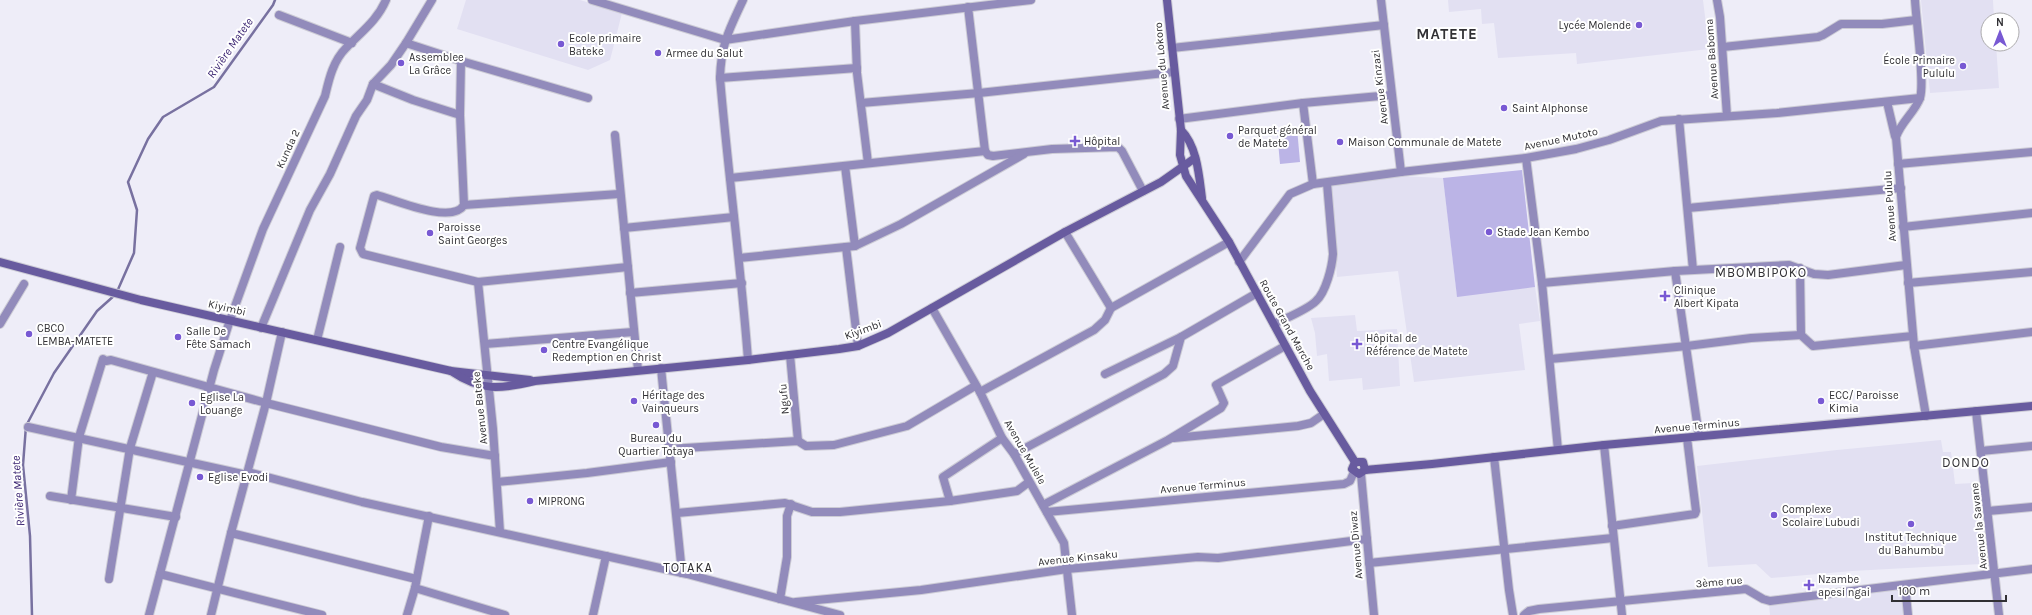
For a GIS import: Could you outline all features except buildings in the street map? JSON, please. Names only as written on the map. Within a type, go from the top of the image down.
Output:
[{"type":"street","name":"Kunda 2","points":[[149,615],[189,463],[230,320],[264,229],[325,96],[330,75],[346,47],[373,23],[386,0]]},
{"type":"street","points":[[261,328],[310,210],[330,174],[373,84],[391,65],[432,0]]},
{"type":"street","points":[[592,0],[725,40],[855,21],[1031,0]]},
{"type":"street","points":[[743,0],[725,40],[721,60],[720,78],[742,283],[748,360]]},
{"type":"street","name":"Avenue du Lokoro","points":[[1168,0],[1181,130],[1179,147],[1183,168]]},
{"type":"street","name":"Avenue Kinzazi","points":[[1382,0],[1401,172]]},
{"type":"street","name":"Avenue Baboma","points":[[1717,0],[1723,47],[1727,116]]},
{"type":"street","points":[[1896,137],[1898,130],[1920,98],[1921,82],[1914,0]]},
{"type":"street","points":[[968,7],[985,151],[988,155],[993,156],[1052,149],[1118,147],[1143,191]]},
{"type":"street","points":[[279,15],[352,43]]},
{"type":"street","points":[[1723,47],[1818,37],[1823,36],[1841,24],[1882,24],[1916,20]]},
{"type":"street","points":[[855,21],[857,68],[868,163]]},
{"type":"street","points":[[1172,48],[1384,25]]},
{"type":"street","points":[[406,43],[461,61],[588,98]]},
{"type":"street","points":[[461,61],[460,116],[464,205]]},
{"type":"street","points":[[720,78],[857,68]]},
{"type":"street","points":[[861,103],[979,93],[1174,72]]},
{"type":"street","points":[[373,84],[413,100],[460,116]]},
{"type":"street","points":[[1179,118],[1303,103],[1392,95]]},
{"type":"street","name":"Avenue Mutoto","points":[[1239,262],[1290,194],[1313,184],[1401,172],[1526,158],[1576,149],[1609,140],[1661,121],[1920,98]]},
{"type":"street","name":"Avenue Pululu","points":[[1887,102],[1896,137],[1914,346],[1926,416]]},
{"type":"street","points":[[1303,103],[1313,184]]},
{"type":"street","points":[[1680,119],[1693,270]]},
{"type":"street","name":"Avenue du Lokoro","points":[[1181,130],[1189,140],[1195,158]]},
{"type":"street","points":[[615,135],[633,332],[638,370]]},
{"type":"street","points":[[730,178],[985,151]]},
{"type":"street","points":[[739,258],[851,247],[901,224],[1028,152]]},
{"type":"street","points":[[1898,164],[2032,152]]},
{"type":"street","name":"Kiyimbi","points":[[535,380],[748,360],[858,346],[888,333],[1065,232],[1161,182],[1183,168],[1195,158]]},
{"type":"street","name":"Route Grand Marche","points":[[1195,158],[1199,172],[1202,198]]},
{"type":"street","points":[[1526,158],[1542,283],[1558,450]]},
{"type":"street","points":[[845,166],[858,346]]},
{"type":"street","name":"Route Grand Marche","points":[[1183,168],[1186,176],[1202,198],[1229,242],[1285,346],[1324,414],[1355,462]]},
{"type":"street","name":"Kiyimbi","points":[[1161,182],[1199,172]]},
{"type":"street","points":[[1274,324],[1316,301],[1328,278],[1332,264],[1332,254],[1327,183]]},
{"type":"street","points":[[1688,208],[1901,188]]},
{"type":"street","points":[[620,194],[464,205],[462,208],[450,213],[439,213],[377,195],[374,196],[360,248],[363,254],[478,282],[628,267]]},
{"type":"street","points":[[1903,227],[2032,214]]},
{"type":"street","points":[[624,228],[734,217]]},
{"type":"street","points":[[1065,232],[1111,308]]},
{"type":"street","points":[[670,449],[798,441],[806,446],[834,445],[907,426],[1094,330],[1105,320],[1111,308],[1229,242]]},
{"type":"street","points":[[317,340],[340,247]]},
{"type":"street","name":"Kiyimbi","points":[[0,262],[141,300],[451,371]]},
{"type":"street","points":[[1542,283],[1675,271],[1789,265],[1814,274],[1828,275],[1906,265]]},
{"type":"street","points":[[1800,268],[1801,335]]},
{"type":"street","points":[[1675,271],[1679,308],[1687,346],[1699,436]]},
{"type":"street","points":[[1908,283],[2032,272]]},
{"type":"street","name":"Avenue Bateke","points":[[478,282],[495,456],[500,532]]},
{"type":"street","points":[[630,293],[742,283]]},
{"type":"street","points":[[0,324],[24,284]]},
{"type":"street","points":[[1105,374],[1181,336],[1257,293]]},
{"type":"street","name":"Avenue Mulele","points":[[932,308],[978,389],[1002,438],[1014,454],[1064,543],[1072,615]]},
{"type":"street","points":[[211,615],[231,533],[266,403],[282,332]]},
{"type":"street","points":[[485,344],[633,332]]},
{"type":"street","points":[[1914,346],[2032,332]]},
{"type":"street","points":[[1550,359],[1687,346],[1751,338],[1801,335],[1814,346],[1913,336]]},
{"type":"street","points":[[1014,454],[1164,374],[1173,366],[1181,336]]},
{"type":"street","points":[[1045,508],[1168,440],[1222,408],[1224,403],[1216,385],[1285,346]]},
{"type":"street","name":"Ngufu","points":[[790,355],[798,441]]},
{"type":"street","points":[[71,500],[79,437],[103,358],[106,361],[111,360],[266,403],[441,447],[495,456]]},
{"type":"street","points":[[661,368],[682,573]]},
{"type":"street","points":[[451,371],[535,380]]},
{"type":"street","points":[[451,371],[476,385],[489,388],[516,386],[535,380]]},
{"type":"street","points":[[109,579],[130,448],[153,372]]},
{"type":"street","name":"Avenue Terminus","points":[[1045,508],[1344,484],[1360,472],[1604,445],[2032,406]]},
{"type":"street","name":"Avenue la Savane","points":[[1976,411],[1999,615]]},
{"type":"street","points":[[1168,440],[1180,437],[1298,426],[1311,423],[1324,414]]},
{"type":"street","points":[[28,427],[130,448],[189,463],[248,474],[362,502],[682,573],[839,615]]},
{"type":"street","points":[[950,501],[943,477],[1002,438]]},
{"type":"street","points":[[1612,526],[1695,514],[1694,487],[1688,438]]},
{"type":"street","points":[[1604,445],[1612,538],[1622,615]]},
{"type":"street","points":[[1981,451],[2032,446]]},
{"type":"street","points":[[1494,457],[1513,615]]},
{"type":"street","points":[[497,482],[587,473],[671,462]]},
{"type":"street","points":[[1355,462],[1363,462],[1360,472],[1352,467],[1355,462]]},
{"type":"street","name":"Avenue Diwaz","points":[[1360,472],[1374,615]]},
{"type":"street","points":[[677,513],[752,504],[784,502],[812,512],[840,512],[950,501],[1017,491],[1029,482]]},
{"type":"street","points":[[50,496],[176,517]]},
{"type":"street","points":[[780,599],[788,557],[787,516],[791,504]]},
{"type":"street","points":[[1988,511],[2032,507]]},
{"type":"street","points":[[407,615],[416,584],[429,516]]},
{"type":"street","points":[[231,533],[416,584],[505,615]]},
{"type":"street","points":[[1369,562],[1612,538]]},
{"type":"street","name":"Avenue Kinsaku","points":[[791,603],[921,590],[1067,569],[1198,557],[1218,558],[1367,539]]},
{"type":"street","points":[[593,615],[606,556]]},
{"type":"street","name":"3ème rue","points":[[1524,615],[1529,611],[1539,609],[1746,589],[1763,599],[1770,601],[2032,569]]},
{"type":"street","points":[[160,574],[322,615]]},
{"type":"street","points":[[1905,585],[1908,615]]},
{"type":"shaded area","name":"Ecole primaire Bateke","points":[[466,0],[580,0],[622,13],[610,60],[588,70],[457,29]]},
{"type":"shaded area","name":"Lycée Molende","points":[[1448,0],[1703,0],[1709,49],[1577,64],[1576,53],[1498,58],[1494,23],[1482,24],[1481,9],[1449,12]]},
{"type":"shaded area","name":"École Primaire Pululu","points":[[1921,0],[1993,0],[1994,12],[1980,12],[1980,52],[1997,52],[1999,88],[1930,93]]},
{"type":"shaded area","points":[[1297,128],[1300,162],[1280,164],[1277,130]]},
{"type":"shaded area","name":"Stade Jean Kembo","points":[[1522,170],[1535,287],[1457,297],[1443,178]]},
{"type":"shaded area","points":[[1400,176],[1443,178],[1457,296],[1535,287],[1540,321],[1519,324],[1525,370],[1414,382],[1398,271],[1337,277],[1329,185]]},
{"type":"shaded area","name":"Hôpital de Référence de Matete","points":[[1355,315],[1357,331],[1397,329],[1400,386],[1363,390],[1362,378],[1329,381],[1327,354],[1317,356],[1315,333],[1311,318]]},
{"type":"shaded area","points":[[1941,440],[1943,452],[1951,452],[1955,484],[1973,483],[1981,564],[1852,571],[1771,578],[1756,564],[1708,567],[1697,466]]},
{"type":"shaded area","points":[[1903,588],[1905,615],[1770,615],[1769,604]]},
{"type":"waterway","name":"Rivière Matete","points":[[32,615],[30,536],[23,465],[26,426],[54,373],[97,311],[116,294],[134,253],[137,210],[128,182],[148,139],[163,117],[214,87],[273,5],[275,0]]},
{"type":"place","name":"Lycée Molende","points":[[1639,25]]},
{"type":"place","name":"Ecole primaire Bateke","points":[[561,44]]},
{"type":"place","name":"Armee du Salut","points":[[658,53]]},
{"type":"place","name":"Assemblee La Grâce","points":[[401,63]]},
{"type":"place","name":"École Primaire Pululu","points":[[1963,66]]},
{"type":"place","name":"Saint Alphonse","points":[[1504,108]]},
{"type":"place","name":"Parquet général de Matete","points":[[1230,136]]},
{"type":"place","name":"Hôpital","points":[[1075,141]]},
{"type":"place","name":"Maison Communale de Matete","points":[[1340,142]]},
{"type":"place","name":"Stade Jean Kembo","points":[[1489,232]]},
{"type":"place","name":"Paroisse Saint Georges","points":[[430,233]]},
{"type":"place","name":"Clinique Albert Kipata","points":[[1665,296]]},
{"type":"place","name":"CBCO LEMBA-MATETE","points":[[29,334]]},
{"type":"place","name":"Salle De Fête Samach","points":[[178,337]]},
{"type":"place","name":"Hôpital de Référence de Matete","points":[[1357,344]]},
{"type":"place","name":"Centre Evangélique Redemption en Christ","points":[[544,350]]},
{"type":"place","name":"Héritage des Vainqueurs","points":[[634,401]]},
{"type":"place","name":"ECC/ Paroisse Kimia","points":[[1821,401]]},
{"type":"place","name":"Eglise La Louange","points":[[192,403]]},
{"type":"place","name":"Bureau du Quartier Totaya","points":[[656,425]]},
{"type":"place","name":"Eglise Evodi","points":[[200,477]]},
{"type":"place","name":"MIPRONG","points":[[530,501]]},
{"type":"place","name":"Complexe Scolaire Lubudi","points":[[1774,515]]},
{"type":"place","name":"Institut Technique du Bahumbu","points":[[1911,524]]},
{"type":"place","name":"Nzambe apesi ngai","points":[[1809,585]]},
{"type":"district","name":"MATETE","points":[[1447,34]]},
{"type":"district","name":"MBOMBIPOKO","points":[[1761,272]]},
{"type":"district","name":"DONDO","points":[[1966,462]]},
{"type":"district","name":"TOTAKA","points":[[688,567]]}]
